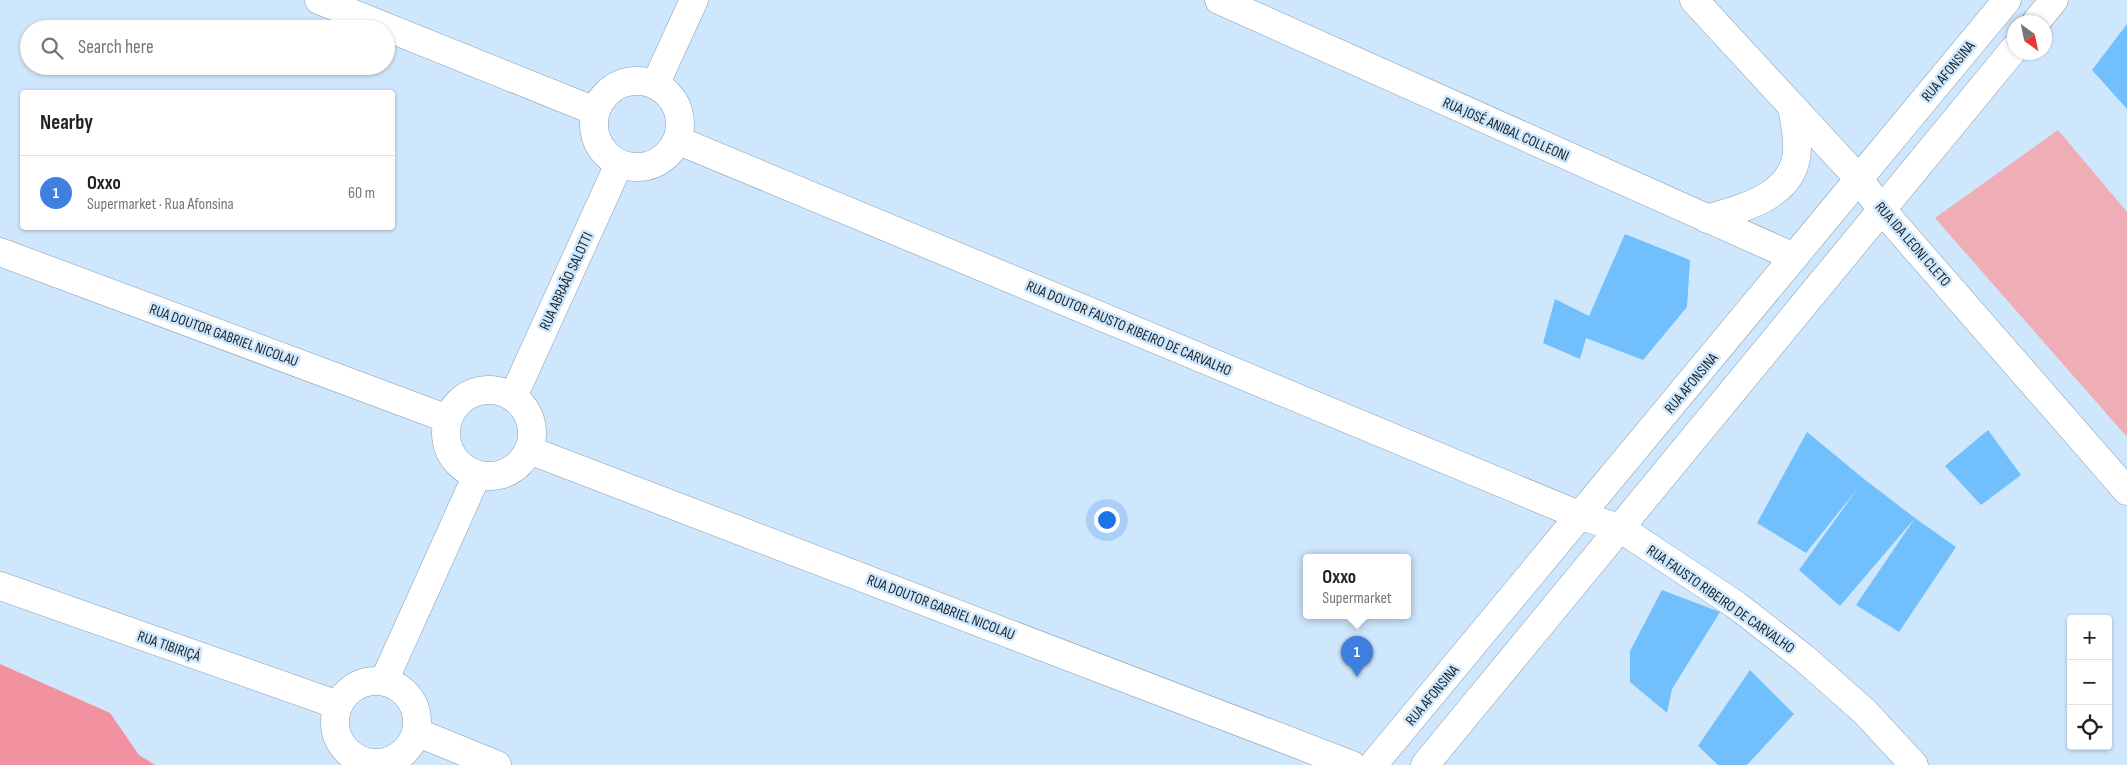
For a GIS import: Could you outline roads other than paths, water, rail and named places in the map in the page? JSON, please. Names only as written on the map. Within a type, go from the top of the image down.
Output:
[{"type":"street","points":[[319,0],[368,20]]},
{"type":"street","points":[[655,85],[694,0]]},
{"type":"street","name":"RUA JOSÉ ANIBAL COLLEONI","points":[[1219,0],[1794,258]]},
{"type":"street","name":"RUA IDA LEONI CLETO","points":[[1694,0],[1859,179],[1882,210],[2127,491]]},
{"type":"street","name":"RUA AFONSINA","points":[[1373,765],[2007,0]]},
{"type":"street","points":[[2042,15],[2054,0]]},
{"type":"street","points":[[395,31],[595,112]]},
{"type":"street","points":[[1425,765],[2007,58]]},
{"type":"street","points":[[640,81],[655,85],[666,92],[674,102],[679,114],[680,127],[677,140],[670,152],[660,161],[640,167],[619,164],[608,157],[600,148],[593,124],[595,112],[602,98],[613,88],[626,82],[640,81]]},
{"type":"street","points":[[1707,219],[1751,205],[1772,195],[1785,182],[1796,163],[1797,148],[1792,106]]},
{"type":"street","name":"RUA DOUTOR FAUSTO RIBEIRO DE CARVALHO","points":[[677,140],[1580,516]]},
{"type":"street","name":"RUA ABRAÃO SALOTTI","points":[[513,397],[619,164]]},
{"type":"street","name":"RUA DOUTOR GABRIEL NICOLAU","points":[[0,252],[448,419]]},
{"type":"street","points":[[488,389],[501,391],[513,397],[528,415],[532,438],[529,450],[522,460],[502,474],[478,475],[465,470],[454,460],[448,447],[445,433],[448,419],[454,407],[464,398],[475,392],[488,389]]},
{"type":"street","name":"RUA DOUTOR GABRIEL NICOLAU","points":[[529,450],[1352,765]]},
{"type":"street","points":[[384,681],[478,475]]},
{"type":"street","name":"RUA FAUSTO RIBEIRO DE CARVALHO","points":[[1580,516],[1620,528],[1736,605],[1804,658],[1865,712],[1914,765]]},
{"type":"street","name":"RUA TIBIRIÇÁ","points":[[0,586],[338,706]]},
{"type":"street","points":[[373,681],[384,681],[397,686],[407,694],[414,705],[417,719],[416,732],[411,744],[390,761],[376,763],[348,760],[335,727],[338,706],[352,688],[373,681]]},
{"type":"street","points":[[416,732],[497,765]]},
{"type":"place","name":"Oxxo","points":[[1357,677]]}]
